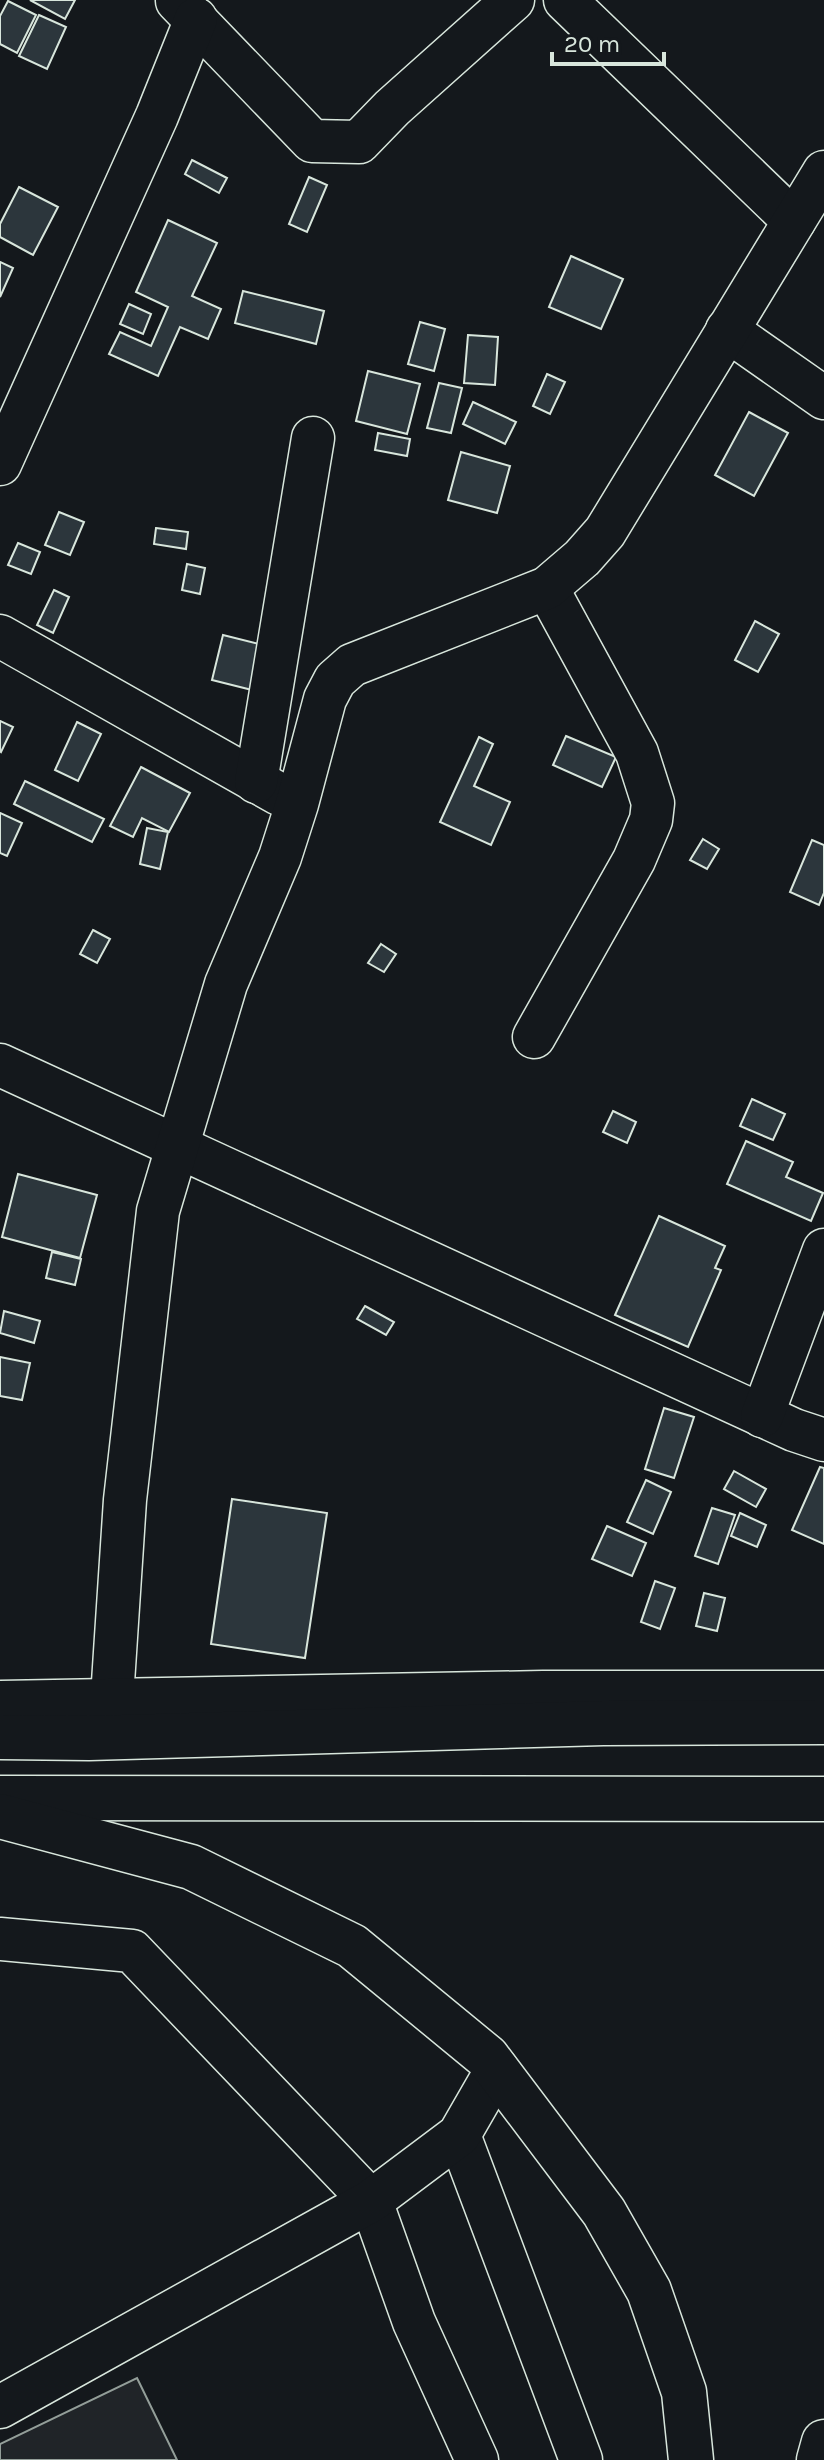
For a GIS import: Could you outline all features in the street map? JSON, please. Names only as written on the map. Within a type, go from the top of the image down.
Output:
[{"type":"highway","points":[[0,1737],[89,1738],[603,1723],[824,1722]]},
{"type":"highway","points":[[0,1798],[824,1799]]},
{"type":"highway","points":[[0,1816],[191,1867],[352,1946],[487,2057],[604,2212],[649,2291],[684,2392],[691,2460]]},
{"type":"highway","points":[[819,2460],[824,2442]]},
{"type":"street","points":[[186,9],[312,141],[359,142],[392,108],[513,0]]},
{"type":"street","points":[[565,0],[794,221]]},
{"type":"street","points":[[0,464],[157,116],[186,9]]},
{"type":"street","points":[[112,1698],[125,1500],[158,1211],[226,984],[280,857],[325,699],[335,680],[352,665],[547,588],[582,558],[605,532],[824,172]]},
{"type":"street","points":[[727,330],[824,398]]},
{"type":"street","points":[[256,782],[313,438]]},
{"type":"street","points":[[534,1037],[634,860],[651,820],[653,803],[637,753],[547,588]]},
{"type":"street","points":[[0,636],[297,804]]},
{"type":"street","points":[[0,1065],[762,1416],[824,1440]]},
{"type":"street","points":[[762,1416],[824,1250]]},
{"type":"street","points":[[0,1702],[543,1692],[824,1692]]},
{"type":"street","points":[[0,1939],[132,1951],[371,2201],[414,2322],[477,2460]]},
{"type":"street","points":[[0,2407],[371,2201],[459,2135],[497,2069]]},
{"type":"street","points":[[459,2135],[581,2460]]},
{"type":"shaded area","points":[[137,2378],[177,2460],[0,2460],[0,2444]]},
{"type":"building","points":[[30,0],[75,0],[65,19]]},
{"type":"building","points":[[8,1],[36,15],[17,53],[0,44],[0,16]]},
{"type":"building","points":[[39,15],[66,27],[47,69],[19,56]]},
{"type":"building","points":[[192,160],[227,178],[219,193],[185,174]]},
{"type":"building","points":[[309,177],[327,185],[307,232],[289,224]]},
{"type":"building","points":[[19,187],[58,207],[33,255],[0,237],[0,224]]},
{"type":"building","points":[[168,220],[217,243],[192,296],[221,309],[208,339],[180,327],[158,376],[109,354],[120,332],[151,346],[168,307],[136,292]]},
{"type":"building","points":[[571,256],[623,279],[601,329],[549,307]]},
{"type":"building","points":[[0,262],[13,268],[0,297]]},
{"type":"building","points":[[243,291],[324,311],[316,344],[235,323]]},
{"type":"building","points":[[129,304],[151,314],[143,334],[120,324]]},
{"type":"building","points":[[420,322],[445,329],[434,371],[408,364]]},
{"type":"building","points":[[468,335],[498,337],[495,385],[464,383]]},
{"type":"building","points":[[368,371],[420,384],[407,434],[356,421]]},
{"type":"building","points":[[547,374],[565,382],[550,414],[533,406]]},
{"type":"building","points":[[439,383],[462,388],[451,433],[427,428]]},
{"type":"building","points":[[473,402],[516,422],[505,444],[463,424]]},
{"type":"building","points":[[749,412],[788,433],[754,496],[715,475]]},
{"type":"building","points":[[378,433],[410,439],[407,456],[375,450]]},
{"type":"building","points":[[461,452],[510,466],[497,513],[448,500]]},
{"type":"building","points":[[59,512],[84,522],[70,555],[45,545]]},
{"type":"building","points":[[156,528],[188,532],[186,549],[154,544]]},
{"type":"building","points":[[18,543],[40,552],[31,574],[8,565]]},
{"type":"building","points":[[187,564],[205,568],[200,594],[182,590]]},
{"type":"building","points":[[54,590],[69,597],[53,633],[37,625]]},
{"type":"building","points":[[755,621],[779,634],[758,672],[735,660]]},
{"type":"building","points":[[223,635],[263,645],[252,690],[212,680]]},
{"type":"building","points":[[0,721],[13,727],[1,752],[0,751]]},
{"type":"building","points":[[77,722],[101,734],[78,781],[55,770]]},
{"type":"building","points":[[566,736],[616,757],[602,787],[553,765]]},
{"type":"building","points":[[479,737],[493,744],[474,786],[510,802],[491,845],[440,822]]},
{"type":"building","points":[[141,767],[190,793],[169,832],[142,818],[133,837],[110,826]]},
{"type":"building","points":[[25,781],[104,819],[92,842],[14,804]]},
{"type":"building","points":[[0,813],[22,823],[7,856],[0,853]]},
{"type":"building","points":[[147,828],[168,832],[160,869],[140,864]]},
{"type":"building","points":[[703,839],[719,849],[707,869],[690,860]]},
{"type":"building","points":[[812,840],[824,845],[824,893],[819,905],[790,892]]},
{"type":"building","points":[[93,930],[110,939],[97,963],[80,954]]},
{"type":"building","points":[[381,944],[396,954],[384,972],[368,963]]},
{"type":"building","points":[[752,1099],[785,1114],[773,1140],[740,1126]]},
{"type":"building","points":[[613,1111],[636,1122],[627,1143],[603,1132]]},
{"type":"building","points":[[746,1141],[793,1162],[786,1177],[823,1193],[811,1221],[727,1184]]},
{"type":"building","points":[[18,1174],[97,1195],[80,1258],[2,1237]]},
{"type":"building","points":[[659,1216],[725,1246],[715,1268],[721,1270],[688,1347],[615,1315]]},
{"type":"building","points":[[52,1252],[81,1259],[75,1285],[46,1278]]},
{"type":"building","points":[[365,1306],[394,1322],[386,1335],[357,1319]]},
{"type":"building","points":[[4,1311],[40,1321],[34,1343],[0,1333]]},
{"type":"building","points":[[0,1357],[30,1363],[22,1400],[0,1396]]},
{"type":"building","points":[[664,1408],[694,1417],[674,1478],[645,1469]]},
{"type":"building","points":[[820,1467],[824,1468],[824,1544],[792,1530]]},
{"type":"building","points":[[734,1471],[766,1489],[756,1507],[724,1489]]},
{"type":"building","points":[[646,1480],[671,1492],[653,1534],[627,1522]]},
{"type":"building","points":[[232,1499],[327,1513],[305,1658],[211,1644]]},
{"type":"building","points":[[712,1508],[735,1515],[718,1564],[695,1556]]},
{"type":"building","points":[[740,1513],[766,1525],[757,1547],[731,1536]]},
{"type":"building","points":[[607,1526],[646,1543],[632,1576],[592,1559]]},
{"type":"building","points":[[655,1581],[675,1588],[660,1629],[641,1622]]},
{"type":"building","points":[[704,1593],[725,1598],[717,1631],[696,1626]]}]
